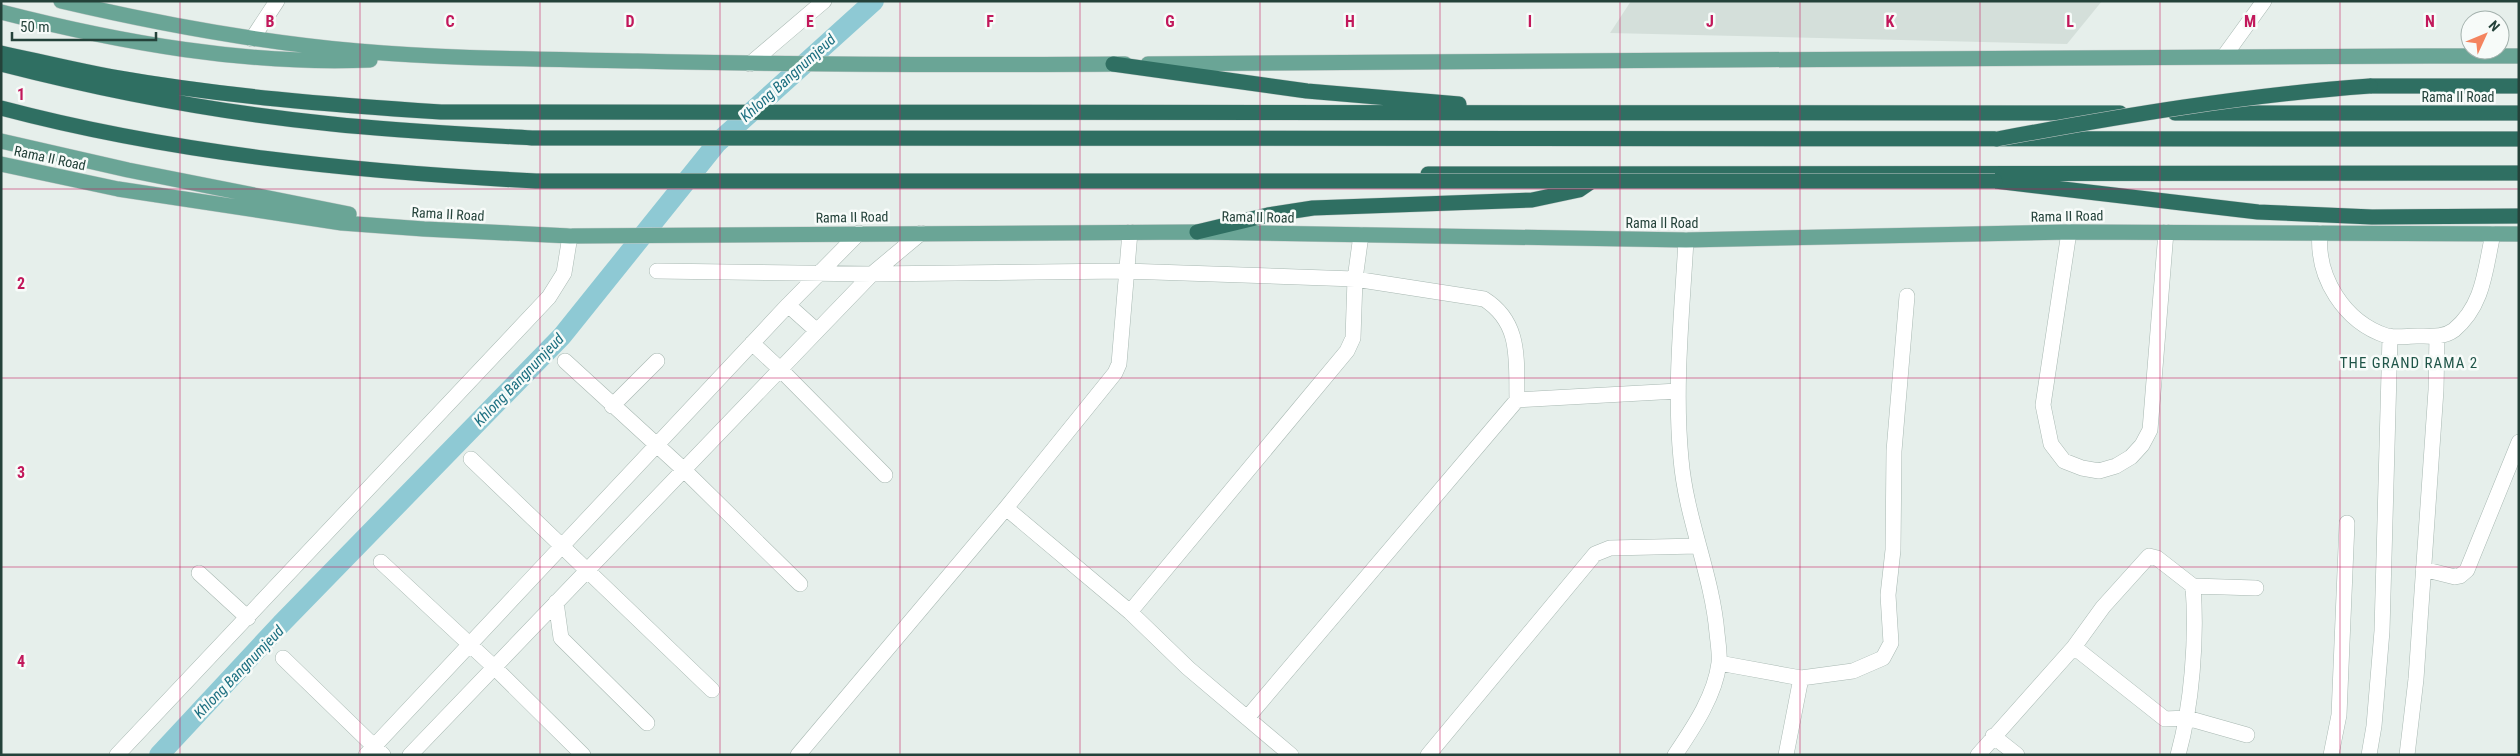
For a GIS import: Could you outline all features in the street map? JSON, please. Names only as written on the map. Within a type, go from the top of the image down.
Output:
[{"type":"highway","name":"Rama II Road","points":[[1,53],[122,78],[227,94],[333,105],[450,112],[2519,113]]},
{"type":"highway","points":[[1,64],[120,92],[229,111],[332,124],[532,138],[2519,139]]},
{"type":"highway","points":[[1113,64],[1307,91],[1586,113]]},
{"type":"highway","points":[[1997,139],[2163,109],[2260,95],[2370,86],[2519,86]]},
{"type":"highway","points":[[1,109],[130,139],[203,148],[506,175],[2519,174]]},
{"type":"highway","points":[[1,109],[126,136],[210,150],[441,176],[536,181],[2519,181]]},
{"type":"highway","points":[[1197,232],[1268,215],[1313,208],[1532,200],[1579,190],[1589,185],[1603,173]]},
{"type":"highway","points":[[1995,182],[2258,212],[2372,216],[2519,216]]},
{"type":"main road","points":[[61,1],[187,28],[252,39],[358,51],[447,57],[750,64],[1113,64],[2225,55],[2519,56]]},
{"type":"main road","points":[[1,12],[99,34],[228,55],[280,60],[338,61],[447,57]]},
{"type":"main road","points":[[1,141],[128,170],[424,229]]},
{"type":"main road","name":"Rama II Road","points":[[1,164],[118,189],[244,210],[342,223],[570,236],[921,232],[1197,232],[1686,240],[2069,232],[2519,234]]},
{"type":"street","points":[[252,39],[277,1]]},
{"type":"street","points":[[750,64],[824,1]]},
{"type":"street","points":[[2225,55],[2264,1]]},
{"type":"street","points":[[410,755],[816,331],[872,274],[921,232]]},
{"type":"street","points":[[798,755],[1006,508],[1115,373],[1119,364],[1125,271],[1130,232]]},
{"type":"street","points":[[2069,232],[2043,405],[2051,444],[2064,461],[2082,468],[2099,471],[2116,466],[2131,456],[2142,445],[2150,430],[2166,232]]},
{"type":"street","points":[[2320,233],[2318,248],[2325,278],[2347,311],[2372,330],[2390,336],[2437,336],[2445,335],[2454,329],[2480,296],[2493,234]]},
{"type":"street","points":[[283,658],[374,752],[469,644],[788,305],[859,234]]},
{"type":"street","points":[[1130,612],[1347,351],[1352,338],[1355,279],[1361,235]]},
{"type":"street","points":[[117,755],[549,297],[564,273],[570,236]]},
{"type":"street","points":[[1679,754],[1712,690],[1719,663],[1716,622],[1707,571],[1698,546],[1681,460],[1678,391],[1686,240]]},
{"type":"street","points":[[657,271],[872,274],[1125,271],[1355,279],[1484,299],[1498,308],[1508,323],[1516,343],[1518,400],[1248,718]]},
{"type":"street","points":[[1719,663],[1801,678],[1853,671],[1883,658],[1891,643],[1888,595],[1893,550],[1894,452],[1907,296]]},
{"type":"street","points":[[788,305],[816,331]]},
{"type":"street","points":[[2369,755],[2374,726],[2382,631],[2390,336]]},
{"type":"street","points":[[2407,755],[2416,679],[2436,390],[2437,336]]},
{"type":"street","points":[[752,344],[780,369],[885,475]]},
{"type":"street","points":[[565,361],[684,470],[800,584]]},
{"type":"street","points":[[612,406],[657,361]]},
{"type":"street","points":[[1518,400],[1678,391]]},
{"type":"street","points":[[2423,570],[2455,577],[2460,576],[2467,570],[2519,442]]},
{"type":"street","points":[[471,459],[712,690]]},
{"type":"street","points":[[1006,508],[1130,612],[1188,668],[1291,755]]},
{"type":"street","points":[[2331,755],[2339,715],[2347,523]]},
{"type":"street","points":[[1428,755],[1595,554],[1610,548],[1698,546]]},
{"type":"street","points":[[1978,755],[1993,736],[2074,648],[2103,607],[2149,556],[2157,558],[2193,586],[2256,588]]},
{"type":"street","points":[[381,562],[494,667],[583,755]]},
{"type":"street","points":[[199,574],[248,618]]},
{"type":"street","points":[[2178,755],[2187,718],[2195,618],[2193,586]]},
{"type":"street","points":[[556,602],[561,638],[647,722]]},
{"type":"street","points":[[2074,648],[2165,719],[2187,718],[2248,736]]},
{"type":"street","points":[[1786,755],[1801,678]]},
{"type":"street","points":[[1993,736],[2017,755]]},
{"type":"shaded area","points":[[1631,1],[2102,1],[2067,44],[1610,33]]},
{"type":"waterway","name":"Khlong Bangnumjeud","points":[[159,755],[281,624],[562,336],[717,143],[874,1]]},
{"type":"district","name":"THE GRAND RAMA 2","points":[[2409,363]]}]
